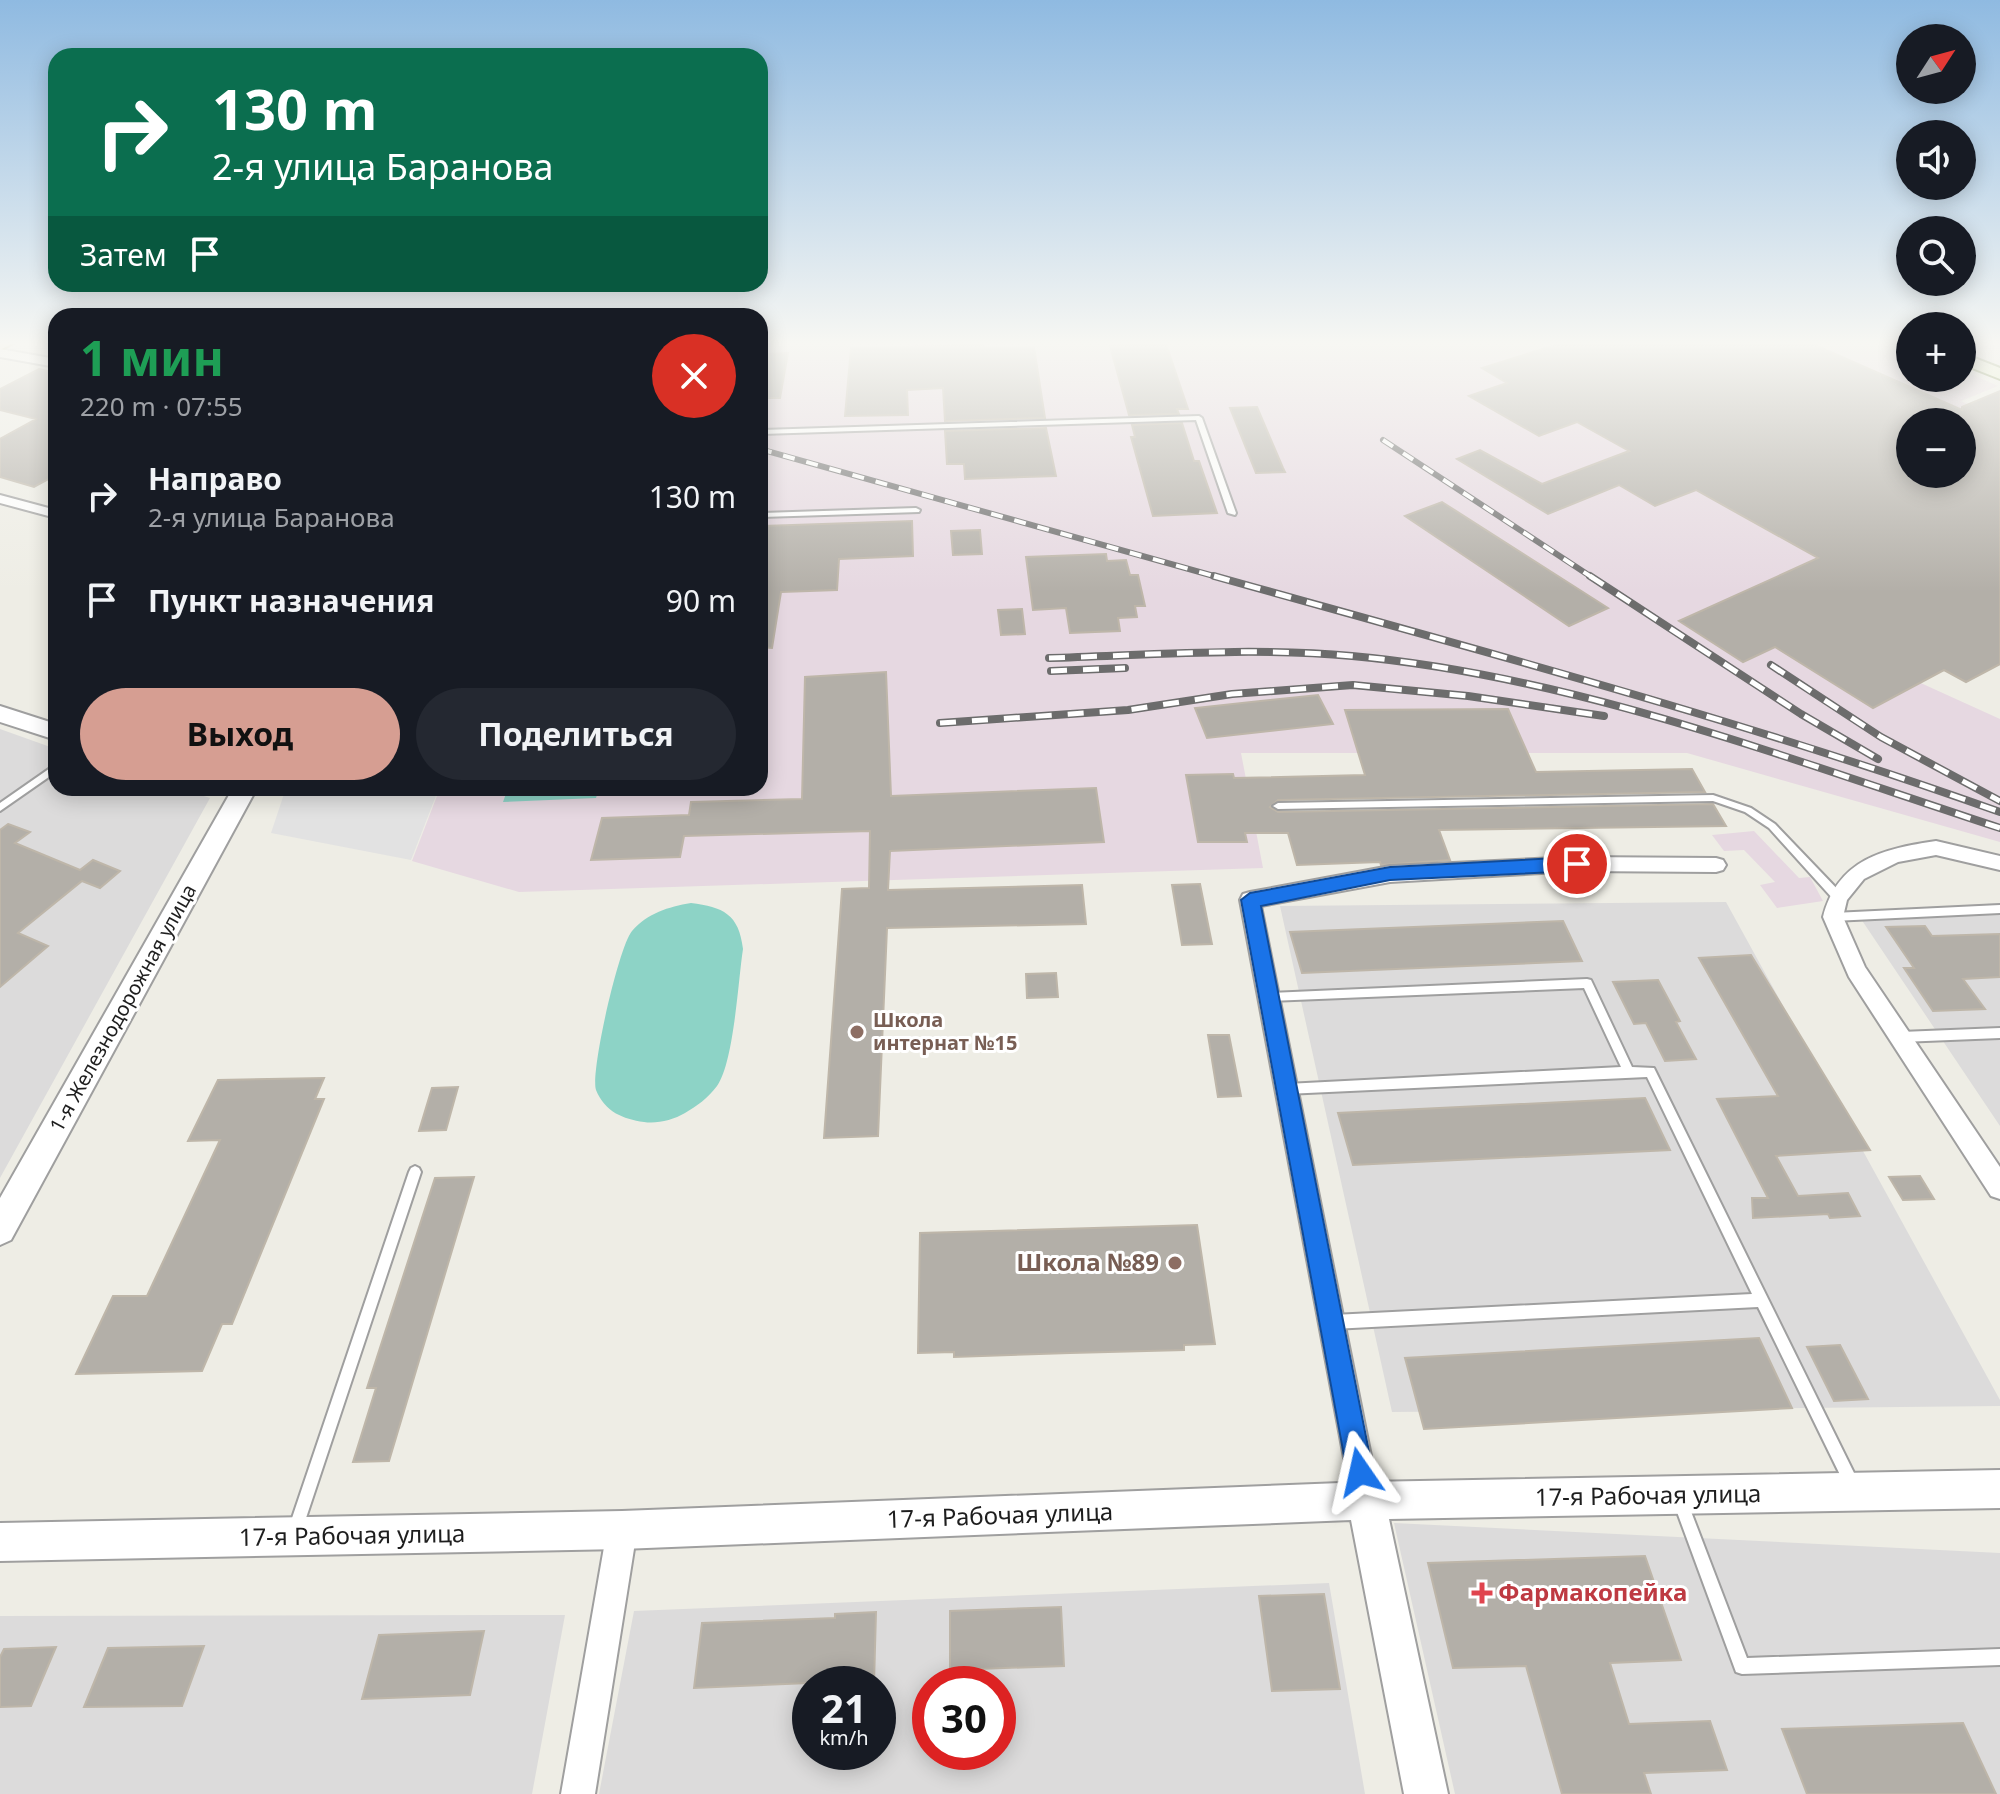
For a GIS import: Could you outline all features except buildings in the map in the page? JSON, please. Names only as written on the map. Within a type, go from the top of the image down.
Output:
[{"type":"street","points":[[0,499],[48,512]]},
{"type":"street","points":[[0,714],[48,729]]},
{"type":"street","name":"1-я Железнодорожная улица","points":[[0,1229],[241,796]]},
{"type":"street","points":[[2000,863],[1936,848],[1894,855],[1857,874],[1836,907],[1856,971],[2000,1188]]},
{"type":"street","points":[[1426,1794],[1250,900],[1390,874],[1577,864],[1716,865]]},
{"type":"street","name":"17-я Рабочая улица","points":[[0,1542],[622,1530],[1366,1501],[2000,1489]]},
{"type":"street","points":[[578,1794],[622,1530]]},
{"type":"lane","points":[[768,432],[988,425]]},
{"type":"lane","points":[[1201,425],[1232,513]]},
{"type":"lane","points":[[768,515],[916,510]]},
{"type":"lane","points":[[2,804],[48,772]]},
{"type":"lane","points":[[1278,806],[1713,798],[1748,810],[1772,826],[1836,907],[2000,909]]},
{"type":"lane","points":[[1269,997],[1587,983],[1629,1072]]},
{"type":"lane","points":[[1899,1037],[2000,1033]]},
{"type":"lane","points":[[1286,1089],[1650,1072],[1855,1493]]},
{"type":"lane","points":[[293,1537],[415,1172]]},
{"type":"lane","points":[[1331,1322],[1762,1300]]},
{"type":"lane","points":[[1678,1495],[1742,1666],[2000,1657]]},
{"type":"shaded area","points":[[768,425],[1896,425],[1896,488],[1976,488],[1976,425],[2000,425],[2000,565],[1837,645],[2000,719],[2000,842],[1687,753],[1241,753],[1263,868],[519,892],[412,861],[437,796],[768,796]]},
{"type":"shaded area","points":[[0,729],[48,746],[48,796],[210,798],[0,1178]]},
{"type":"shaded area","points":[[283,796],[436,796],[411,860],[271,833]]},
{"type":"shaded area","points":[[505,796],[597,796],[596,798],[503,802]]},
{"type":"shaded area","points":[[1754,831],[1799,878],[1810,877],[1823,901],[1777,908],[1760,885],[1775,882],[1744,850],[1724,851],[1712,835]]},
{"type":"shaded area","points":[[1726,902],[2000,1400],[2000,1406],[1392,1412],[1280,906]]},
{"type":"shaded area","points":[[691,903],[728,914],[741,937],[743,949],[728,1059],[717,1086],[689,1110],[660,1122],[629,1119],[604,1104],[596,1090],[597,1060],[613,983],[632,931],[659,912]]},
{"type":"shaded area","points":[[2000,903],[2000,1126],[1857,913]]},
{"type":"shaded area","points":[[1394,1523],[2000,1553],[2000,1794],[1455,1794]]},
{"type":"shaded area","points":[[1329,1583],[1365,1794],[599,1794],[634,1611]]},
{"type":"shaded area","points":[[565,1615],[532,1794],[0,1794],[0,1616]]},
{"type":"railway","points":[[1383,440],[1593,578]]},
{"type":"railway","points":[[768,451],[1221,578]]},
{"type":"railway","points":[[1214,576],[1708,716],[2000,812]]},
{"type":"railway","points":[[1590,576],[1801,714],[1878,759]]},
{"type":"railway","points":[[1049,658],[1276,652],[1352,656],[1435,666],[1599,701],[1680,724],[2000,828]]},
{"type":"railway","points":[[1771,665],[1881,737],[2000,801]]},
{"type":"railway","points":[[1051,671],[1125,668]]},
{"type":"railway","points":[[940,723],[1128,710],[1232,694],[1353,685],[1468,696],[1604,716]]},
{"type":"place","name":"Школа интернат №15","points":[[857,1032]]},
{"type":"place","name":"Школа №89","points":[[1175,1263]]},
{"type":"place","name":"Фармакопейка","points":[[1482,1593]]},
{"type":"route","points":[[1360,1472],[1250,900],[1390,874],[1577,864]]}]
